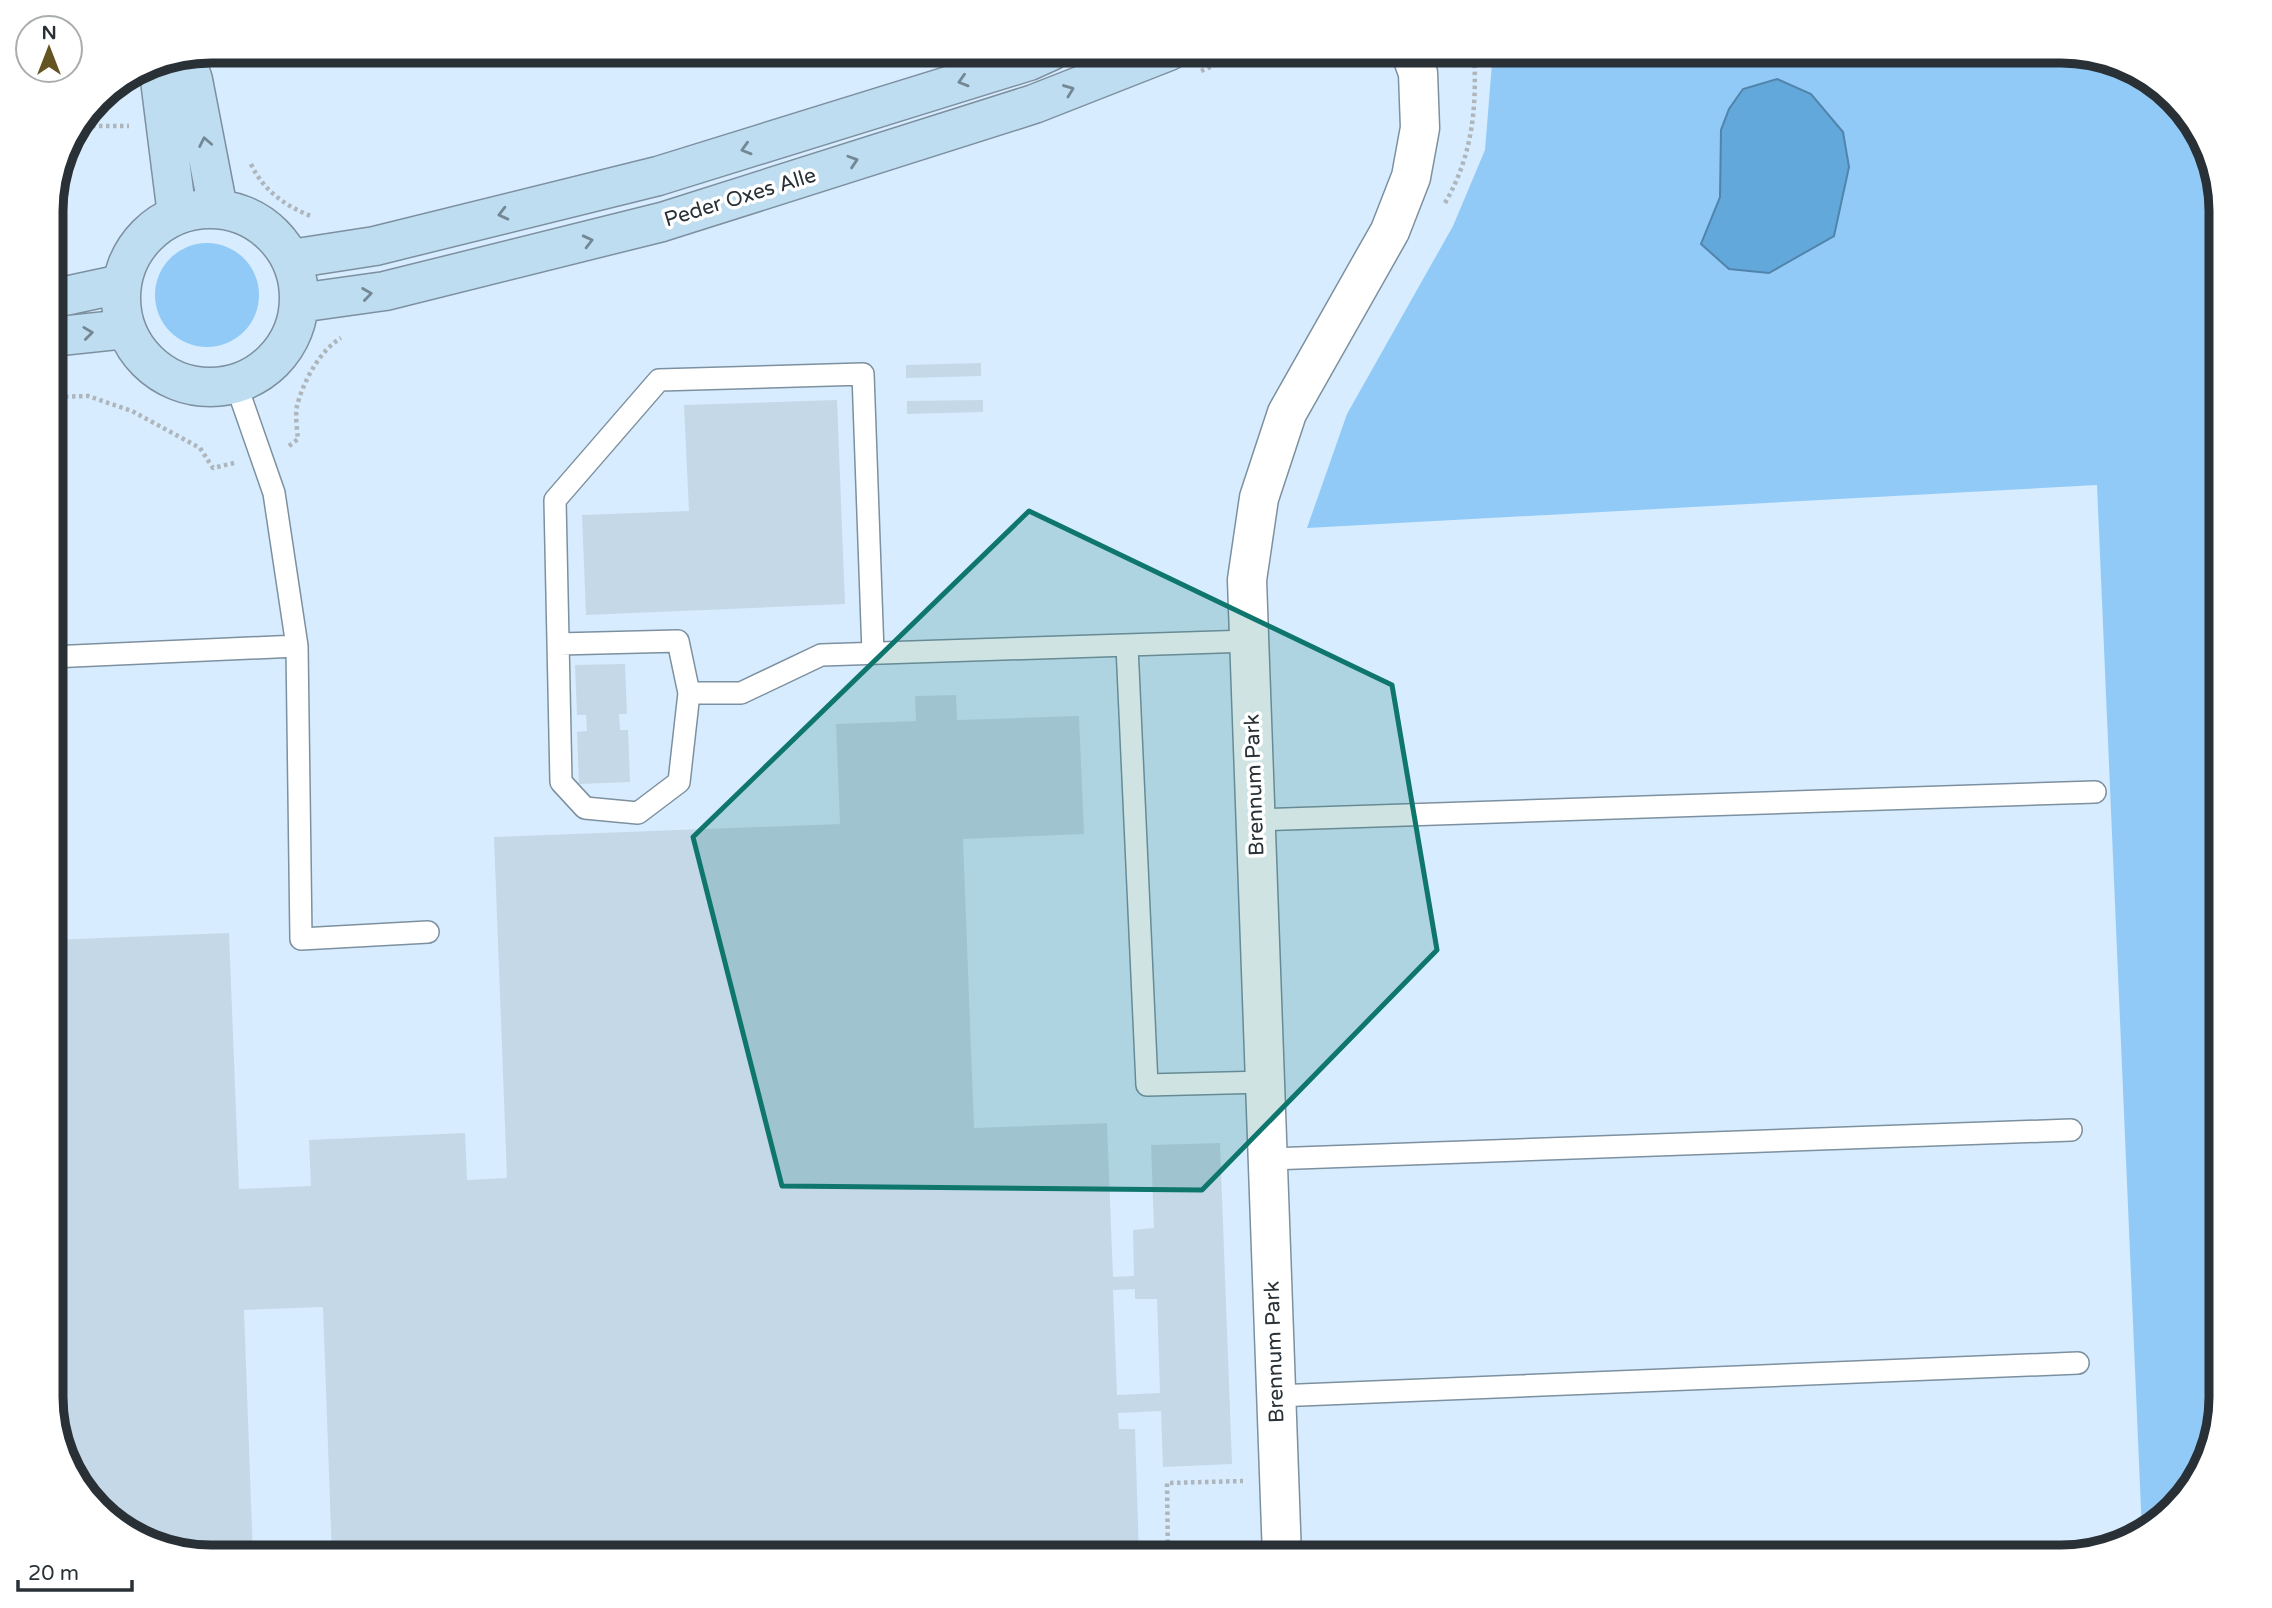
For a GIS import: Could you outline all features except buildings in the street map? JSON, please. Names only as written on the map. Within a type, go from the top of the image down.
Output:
[{"type":"street","points":[[291,259],[375,246],[658,176],[1020,63]]},
{"type":"street","name":"Peder Oxes Alle","points":[[299,303],[385,291],[662,222],[1034,104],[1138,63]]},
{"type":"street","name":"Brennum Park","points":[[1282,1545],[1247,580],[1259,498],[1287,413],[1390,231],[1411,177],[1420,128],[1418,73],[1414,63]]},
{"type":"street","points":[[188,65],[194,80],[218,209]]},
{"type":"street","points":[[160,72],[177,215]]},
{"type":"street","points":[[197,209],[218,209],[248,217],[273,235],[291,259],[298,281],[299,303],[294,330],[281,353],[261,372],[236,384],[209,388],[183,383],[158,371],[139,353],[126,329],[121,307],[121,284],[131,255],[151,231],[177,215],[197,209]]},
{"type":"street","points":[[63,296],[121,284]]},
{"type":"street","points":[[63,336],[126,329]]},
{"type":"lane","points":[[559,644],[678,641],[689,693],[679,782],[638,813],[584,808],[561,782],[555,500],[659,380],[863,374],[873,653]]},
{"type":"lane","points":[[236,384],[274,493],[297,646],[301,939],[428,932]]},
{"type":"lane","points":[[689,693],[741,693],[821,655],[1250,641]]},
{"type":"lane","points":[[63,656],[297,646]]},
{"type":"lane","points":[[1127,646],[1147,1085],[1265,1082]]},
{"type":"lane","points":[[1255,820],[2095,792]]},
{"type":"lane","points":[[1268,1159],[2071,1130]]},
{"type":"lane","points":[[1276,1396],[2078,1363]]},
{"type":"path","points":[[250,163],[275,197],[309,216],[321,218]]},
{"type":"path","points":[[1168,1545],[1167,1483],[1279,1481]]},
{"type":"highlighted area","points":[[1029,511],[1392,685],[1437,950],[1202,1190],[782,1186],[693,837]]},
{"type":"shaded area","points":[[202,63],[2061,63],[2099,68],[2143,88],[2166,106],[2194,146],[2206,182],[2209,211],[2209,1397],[2208,1416],[2201,1444],[2194,1462],[2178,1487],[2159,1508],[2126,1530],[2090,1542],[2070,1545],[202,1545],[164,1537],[146,1530],[121,1514],[100,1495],[78,1462],[66,1426],[63,1406],[63,202],[74,154],[106,106],[129,88],[154,74]]},
{"type":"shaded area","points":[[1492,63],[2080,64],[2108,71],[2143,88],[2166,106],[2194,146],[2206,182],[2209,211],[2209,1397],[2206,1426],[2194,1462],[2172,1495],[2142,1521],[2097,485],[1307,528],[1347,414],[1453,226],[1485,150]]},
{"type":"shaded area","points":[[1777,79],[1811,94],[1843,132],[1849,167],[1834,236],[1769,273],[1729,269],[1701,244],[1720,197],[1721,130],[1729,109],[1743,89]]},
{"type":"shaded area","points":[[207,243],[227,247],[244,258],[255,275],[259,295],[255,315],[244,332],[227,343],[207,347],[187,343],[170,332],[159,315],[155,295],[159,275],[170,258],[187,247]]}]
